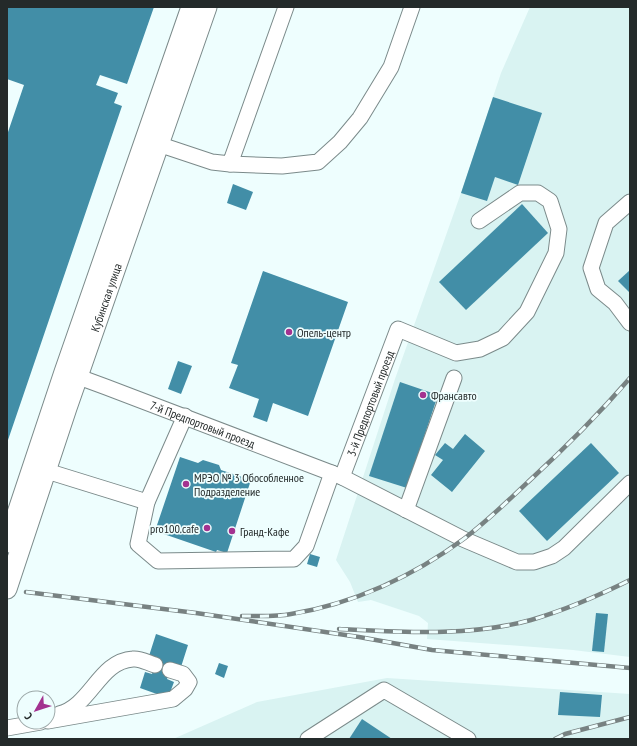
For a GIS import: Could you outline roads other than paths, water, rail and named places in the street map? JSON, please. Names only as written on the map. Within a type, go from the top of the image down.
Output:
[{"type":"main road","name":"Кубинская улица","points":[[7,589],[11,546],[152,141],[192,7]]},
{"type":"main road","name":"Кубинская улица","points":[[152,141],[207,7]]},
{"type":"street","points":[[230,164],[286,7]]},
{"type":"street","points":[[152,141],[212,162],[282,166],[318,162],[340,142],[360,118],[391,67],[412,7]]},
{"type":"street","name":"3-й Предпортовый проезд","points":[[147,502],[138,544],[158,561],[294,559],[306,546],[398,329],[456,353],[480,350],[503,338],[527,312],[556,253],[559,229],[550,202],[538,192],[520,193],[479,221]]},
{"type":"street","points":[[630,202],[606,223],[591,268],[598,288],[615,303],[630,323]]},
{"type":"street","name":"7-й Предпортовый проезд","points":[[70,374],[185,416],[337,475],[406,510]]},
{"type":"street","points":[[454,378],[406,510],[463,539],[518,562],[534,562],[552,556],[564,548],[630,482]]},
{"type":"street","points":[[39,469],[147,502],[185,416]]},
{"type":"street","points":[[56,714],[72,709],[109,669],[121,662],[135,659],[155,665]]},
{"type":"street","points":[[56,720],[173,698],[185,689],[189,682],[183,674],[170,670]]},
{"type":"street","points":[[308,739],[384,690],[468,739]]},
{"type":"railway","points":[[242,616],[285,615],[314,609],[360,596],[404,576],[445,552],[481,525],[541,470],[606,405],[630,378]]},
{"type":"railway","points":[[339,629],[436,632],[484,629],[508,625],[531,620],[569,607],[630,580]]},
{"type":"railway","points":[[26,592],[196,613],[359,637],[432,650],[630,668]]},
{"type":"railway","points":[[555,739],[565,734],[630,717]]},
{"type":"place","name":"Опель-центр","points":[[289,332]]},
{"type":"place","name":"Франсавто","points":[[423,395]]},
{"type":"place","name":"МРЭО № 3 Обособленное Подразделение","points":[[186,484]]},
{"type":"place","name":"pro100.cafe","points":[[207,528]]},
{"type":"place","name":"Гранд-Кафе","points":[[232,531]]}]
